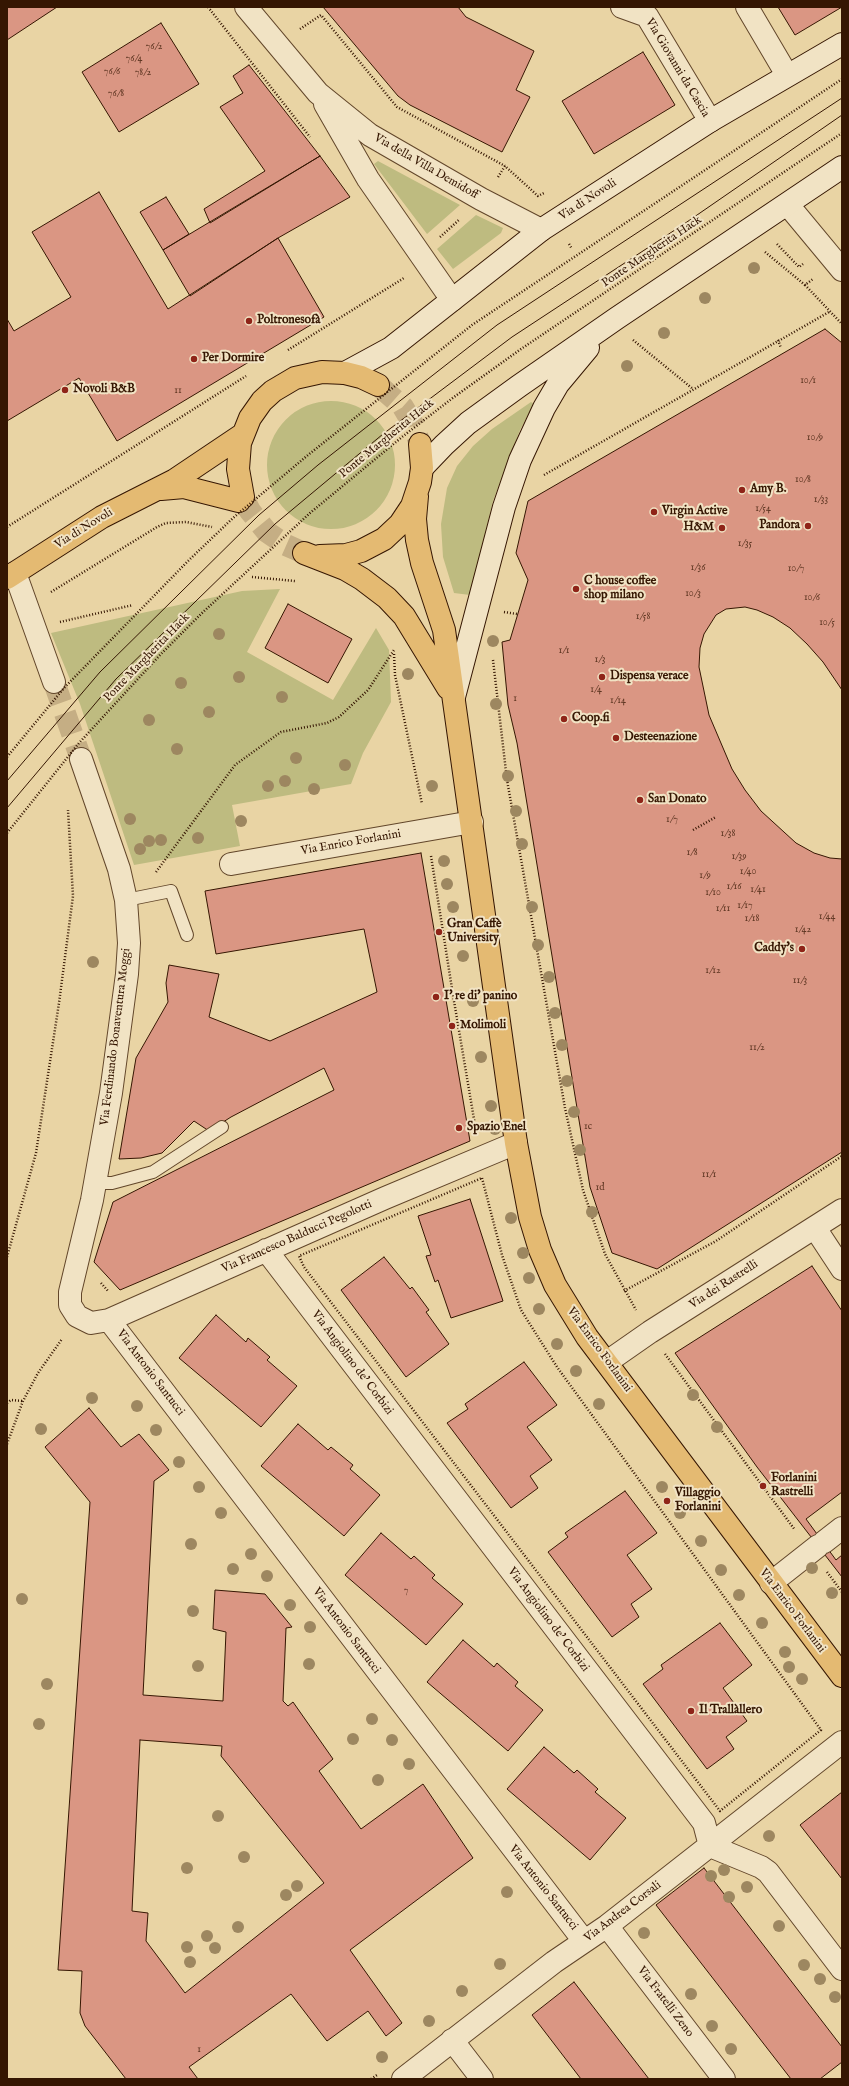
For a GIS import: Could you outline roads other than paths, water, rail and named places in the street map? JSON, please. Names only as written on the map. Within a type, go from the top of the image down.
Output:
[{"type":"main road","name":"Via di Novoli","points":[[156,490],[184,487],[241,499],[238,456],[242,435],[256,409],[268,395],[295,378],[313,373],[345,373],[361,377],[378,385]]},
{"type":"main road","name":"Via di Novoli","points":[[11,576],[102,517],[184,474],[242,435]]},
{"type":"main road","points":[[416,496],[422,468],[420,444]]},
{"type":"main road","name":"Via Enrico Forlanini","points":[[416,496],[400,524],[378,543],[346,555],[325,556],[304,553],[345,570],[374,587],[387,598],[407,621],[454,697]]},
{"type":"main road","name":"Via Enrico Forlanini","points":[[416,496],[415,519],[417,540],[422,563],[444,630],[516,1143],[530,1217],[540,1250],[555,1285],[586,1337],[607,1362],[771,1584],[842,1676]]},
{"type":"street","name":"Via della Villa Demidoff","points":[[246,7],[285,56],[318,93],[383,144],[541,230]]},
{"type":"street","name":"Via Giovanni da Cascia","points":[[622,7],[647,16],[710,122]]},
{"type":"street","points":[[747,7],[787,75]]},
{"type":"street","name":"Via di Novoli","points":[[345,373],[391,348],[541,230],[710,122],[787,75],[842,44]]},
{"type":"street","name":"Via della Villa Demidoff","points":[[318,93],[368,179],[452,300]]},
{"type":"street","points":[[422,468],[444,445],[468,424],[613,321],[788,205],[842,167]]},
{"type":"street","points":[[788,205],[842,270]]},
{"type":"street","points":[[454,697],[504,507],[529,440],[558,384],[613,321]]},
{"type":"street","points":[[11,576],[54,682]]},
{"type":"street","name":"Via Ferdinando Bonaventura Moggi","points":[[78,1316],[70,1306],[70,1292],[96,1183],[111,1093],[127,974],[129,943],[126,900],[106,828],[81,759]]},
{"type":"street","name":"Via Enrico Forlanini","points":[[231,864],[472,822]]},
{"type":"street","name":"Via Francesco Balducci Pegolotti","points":[[78,1316],[91,1323],[109,1320],[266,1250],[516,1143]]},
{"type":"street","name":"Via dei Rastrelli","points":[[607,1362],[650,1332],[842,1210]]},
{"type":"street","points":[[815,1228],[842,1269]]},
{"type":"street","name":"Via Angiolino de' Corbizi","points":[[266,1250],[704,1823],[710,1846]]},
{"type":"street","name":"Via Antonio Santucci","points":[[109,1320],[584,1941]]},
{"type":"street","points":[[771,1584],[817,1546],[842,1528]]},
{"type":"street","name":"Via Andrea Corsali","points":[[403,2079],[452,2040],[584,1941],[607,1926],[842,1742]]},
{"type":"street","points":[[710,1846],[768,1872],[842,1969]]},
{"type":"street","name":"Via Fratelli Zeno","points":[[607,1926],[724,2079]]},
{"type":"street","points":[[452,2040],[482,2079]]},
{"type":"lane","points":[[126,900],[171,891],[188,935]]},
{"type":"lane","points":[[96,1183],[112,1183],[153,1172],[222,1127]]},
{"type":"tunnel","points":[[378,385],[403,407],[413,424],[420,444]]},
{"type":"tunnel","points":[[243,497],[250,511],[267,532],[286,545],[304,553]]},
{"type":"tunnel","points":[[54,682],[81,759]]},
{"type":"tram line","points":[[7,781],[100,672],[259,515],[318,465],[497,325],[842,98]]},
{"type":"tram line","points":[[7,808],[116,679],[275,524],[383,434],[512,337],[684,224],[842,115]]},
{"type":"place","name":"Poltronesofà","points":[[249,321]]},
{"type":"place","name":"Per Dormire","points":[[194,359]]},
{"type":"place","name":"Novoli B&B","points":[[65,390]]},
{"type":"place","name":"Amy B.","points":[[742,490]]},
{"type":"place","name":"Virgin Active","points":[[654,512]]},
{"type":"place","name":"Pandora","points":[[808,526]]},
{"type":"place","name":"H&M","points":[[722,528]]},
{"type":"place","name":"C house coffee shop milano","points":[[576,589]]},
{"type":"place","name":"Dispensa verace","points":[[602,677]]},
{"type":"place","name":"Coop.fi","points":[[564,719]]},
{"type":"place","name":"Desteenazione","points":[[616,738]]},
{"type":"place","name":"San Donato","points":[[640,800]]},
{"type":"place","name":"Gran Caffè University","points":[[439,932]]},
{"type":"place","name":"Caddy's","points":[[802,949]]},
{"type":"place","name":"I' re di' panino","points":[[436,997]]},
{"type":"place","name":"Molimoli","points":[[452,1026]]},
{"type":"place","name":"Spazio Enel","points":[[459,1128]]},
{"type":"place","name":"Forlanini Rastrelli","points":[[763,1486]]},
{"type":"place","name":"Villaggio Forlanini","points":[[667,1501]]},
{"type":"place","name":"Il Trallàllero","points":[[691,1711]]}]
